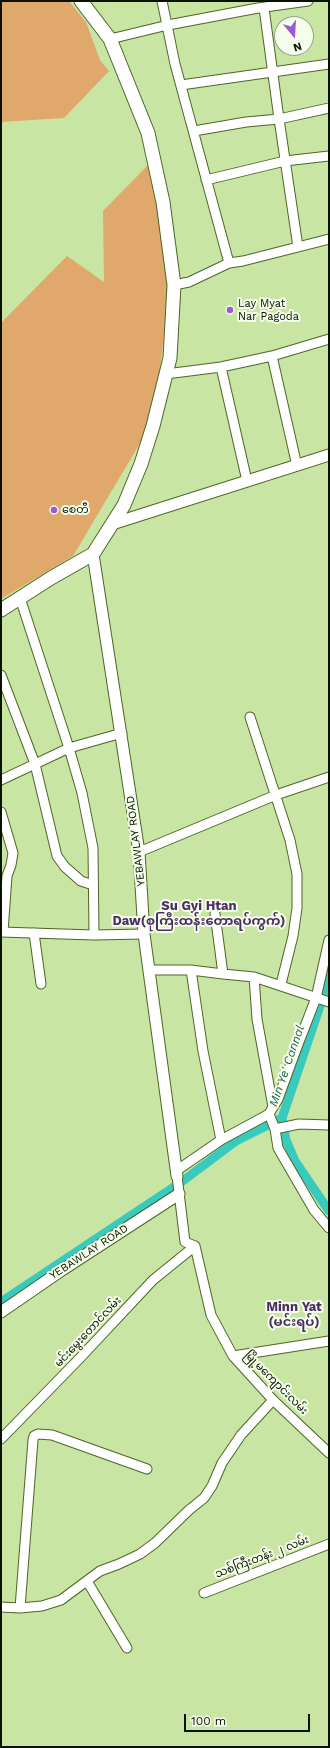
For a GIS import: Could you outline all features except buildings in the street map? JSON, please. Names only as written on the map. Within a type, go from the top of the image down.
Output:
[{"type":"main road","points":[[1,610],[93,554],[124,505],[141,464],[153,426],[170,358],[174,285],[164,202],[148,133],[110,39],[81,1]]},
{"type":"street","points":[[162,1],[175,64],[229,263]]},
{"type":"street","points":[[110,39],[168,25],[308,1]]},
{"type":"street","points":[[264,8],[278,118],[298,247]]},
{"type":"street","points":[[181,85],[329,64]]},
{"type":"street","points":[[194,131],[278,118],[329,108]]},
{"type":"street","points":[[206,180],[285,161],[329,156]]},
{"type":"street","points":[[174,285],[188,282],[229,263],[243,261],[329,239]]},
{"type":"street","points":[[166,374],[221,367],[272,356],[329,339]]},
{"type":"street","points":[[272,356],[297,466]]},
{"type":"street","points":[[221,367],[247,481]]},
{"type":"street","points":[[112,524],[329,455]]},
{"type":"street","name":"YEBAWLAY ROAD","points":[[93,554],[140,852],[144,934],[177,1174]]},
{"type":"street","points":[[20,598],[69,748],[82,793],[93,848],[94,935]]},
{"type":"street","points":[[1,675],[35,764],[56,856],[65,867],[81,881],[93,885]]},
{"type":"street","points":[[250,717],[290,840],[297,874],[297,908],[293,936],[281,984]]},
{"type":"street","points":[[1,780],[69,748],[122,733]]},
{"type":"street","points":[[140,852],[276,795],[329,777]]},
{"type":"street","points":[[1,812],[5,843],[13,853],[7,876],[2,932],[94,935],[144,934]]},
{"type":"street","points":[[215,914],[222,974]]},
{"type":"street","points":[[34,933],[41,984]]},
{"type":"street","points":[[179,1191],[177,1174],[222,1140],[271,1110],[278,1099],[297,1047],[318,999],[329,940]]},
{"type":"street","points":[[149,970],[191,970],[254,976],[281,984],[329,1002]]},
{"type":"street","points":[[191,970],[203,1051],[222,1140]]},
{"type":"street","points":[[254,976],[257,1019],[278,1148],[314,1210],[329,1228]]},
{"type":"street","points":[[275,1129],[299,1124],[329,1125]]},
{"type":"street","name":"YEBAWLAY ROAD","points":[[1,1312],[179,1191]]},
{"type":"street","name":"မြို့မကျောင်းလမ်း","points":[[179,1191],[185,1242],[195,1246],[211,1315],[233,1356],[273,1400],[329,1453]]},
{"type":"street","name":"မင်းမွေးတောင်လမ်း","points":[[1,1439],[80,1358],[152,1280],[195,1246]]},
{"type":"street","points":[[233,1356],[329,1341]]},
{"type":"street","points":[[1,1607],[20,1608],[42,1606],[61,1600],[100,1571],[120,1564],[140,1554],[155,1543],[189,1510],[204,1498],[212,1486],[222,1463],[241,1435],[273,1400]]},
{"type":"street","points":[[20,1608],[34,1436],[38,1434],[52,1435],[147,1469]]},
{"type":"street","name":"သစ်ကြီးတန်း ၂ လမ်း","points":[[204,1593],[329,1544]]},
{"type":"street","points":[[87,1581],[127,1648]]},
{"type":"shaded area","points":[[1,1],[69,1],[86,22],[100,60],[109,71],[64,118],[1,122]]},
{"type":"shaded area","points":[[148,165],[173,248],[155,418],[73,556],[1,599],[1,323],[67,256],[104,282],[103,211]]},
{"type":"waterway","name":"Min Ye' Cannal","points":[[329,966],[323,997],[282,1118],[286,1140],[295,1161],[329,1211]]},
{"type":"waterway","points":[[1,1302],[180,1183],[236,1141],[282,1118]]},
{"type":"place","name":"Lay Myat Nar Pagoda","points":[[230,310]]},
{"type":"place","name":"စေတီ","points":[[54,510]]},
{"type":"district","name":"Su Gyi Htan Daw(စုကြီးထန်းတောရပ်ကွက်)","points":[[199,914]]},
{"type":"district","name":"Minn Yat (မင်းရပ်)","points":[[294,1314]]}]
